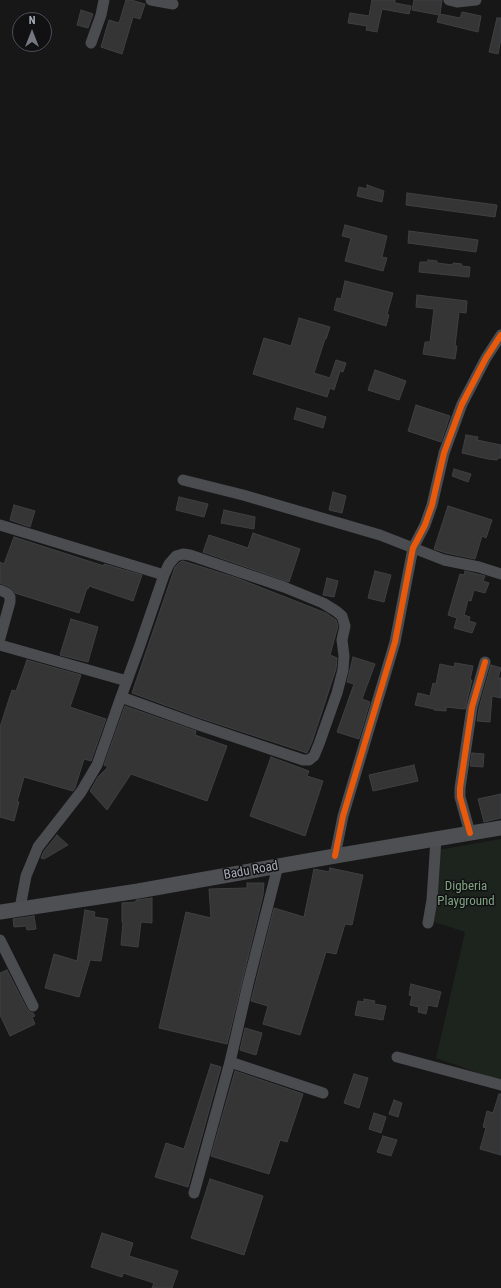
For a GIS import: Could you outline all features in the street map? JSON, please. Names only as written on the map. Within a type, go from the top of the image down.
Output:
[{"type":"main road","name":"Badu Road","points":[[0,912],[138,891],[501,828]]},
{"type":"street","points":[[91,43],[101,15],[104,0]]},
{"type":"street","points":[[151,0],[173,4]]},
{"type":"street","points":[[449,0],[457,2],[476,0]]},
{"type":"street","points":[[335,856],[343,816],[395,642],[413,548],[425,526],[432,505],[444,453],[462,404],[486,358],[501,335]]},
{"type":"street","points":[[182,480],[243,495],[380,535],[444,560],[479,567],[501,574]]},
{"type":"street","points":[[0,525],[164,575]]},
{"type":"street","points":[[20,908],[26,876],[34,857],[43,841],[90,779],[96,765],[121,696],[127,681],[164,575],[169,564],[176,556],[183,554],[190,555],[284,587],[323,603],[342,616],[345,626],[342,640],[344,656],[343,670],[332,710],[314,756],[309,760],[303,760],[199,725],[121,696]]},
{"type":"street","points":[[0,590],[7,593],[10,597],[10,602],[0,638]]},
{"type":"street","points":[[0,645],[127,681]]},
{"type":"street","points":[[470,833],[460,797],[460,788],[472,707],[485,662]]},
{"type":"street","points":[[428,923],[432,900],[436,839]]},
{"type":"street","points":[[194,1193],[230,1062],[278,866]]},
{"type":"street","points":[[0,940],[33,1006]]},
{"type":"street","points":[[397,1057],[501,1085]]},
{"type":"street","points":[[230,1062],[322,1093]]},
{"type":"green space","name":"Digberia Playground","points":[[501,839],[501,1081],[436,1058],[465,932],[428,920],[438,850]]},
{"type":"building","points":[[126,0],[145,4],[140,19],[133,17],[122,54],[101,47],[109,20],[119,23]]},
{"type":"building","points":[[372,0],[395,0],[395,3],[411,6],[409,14],[382,9],[377,32],[366,30],[367,26],[348,23],[350,13],[369,16]]},
{"type":"building","points":[[414,0],[442,0],[440,14],[460,18],[462,12],[481,16],[478,32],[437,22],[439,15],[412,10]]},
{"type":"building","points":[[81,10],[93,14],[88,28],[77,25]]},
{"type":"building","points":[[497,18],[501,18],[501,39],[498,54],[489,52]]},
{"type":"building","points":[[367,185],[384,191],[382,202],[357,196],[359,187],[367,189]]},
{"type":"building","points":[[407,193],[497,205],[495,217],[406,205]]},
{"type":"building","points":[[345,225],[387,236],[382,257],[387,258],[383,271],[345,261],[351,238],[342,236]]},
{"type":"building","points":[[409,231],[478,240],[476,252],[408,243]]},
{"type":"building","points":[[428,260],[453,265],[453,263],[462,264],[461,266],[470,267],[469,277],[419,272],[420,262],[428,262]]},
{"type":"building","points":[[345,281],[393,293],[387,314],[389,315],[386,326],[334,310],[337,298],[341,299]]},
{"type":"building","points":[[417,295],[467,301],[466,313],[459,312],[455,359],[423,354],[425,342],[430,342],[434,309],[416,307]]},
{"type":"building","points":[[299,318],[330,327],[314,373],[330,378],[336,360],[346,363],[343,372],[340,371],[334,390],[330,388],[327,397],[253,374],[264,338],[291,346]]},
{"type":"building","points":[[375,370],[406,381],[399,400],[368,390]]},
{"type":"building","points":[[416,405],[450,416],[441,442],[408,431]]},
{"type":"building","points":[[297,408],[326,417],[323,428],[294,419]]},
{"type":"building","points":[[466,435],[478,437],[477,440],[501,445],[501,458],[498,458],[497,460],[488,459],[462,453]]},
{"type":"building","points":[[454,469],[471,474],[468,482],[452,476]]},
{"type":"building","points":[[333,492],[346,496],[342,513],[329,510]]},
{"type":"building","points":[[179,497],[208,504],[204,517],[176,510]]},
{"type":"building","points":[[14,505],[35,511],[30,527],[10,520]]},
{"type":"building","points":[[448,506],[492,520],[486,538],[482,536],[475,559],[434,549]]},
{"type":"building","points":[[224,510],[255,517],[254,529],[221,523]]},
{"type":"building","points":[[253,533],[300,549],[289,582],[203,552],[209,535],[248,548]]},
{"type":"building","points":[[14,537],[104,566],[104,564],[142,575],[133,601],[89,586],[79,613],[15,593],[10,587],[0,583],[0,562],[4,564]]},
{"type":"building","points":[[183,561],[237,578],[326,613],[336,620],[338,626],[330,655],[337,658],[336,669],[307,753],[200,718],[132,693],[175,567]]},
{"type":"building","points":[[375,571],[391,575],[384,602],[368,598]]},
{"type":"building","points":[[465,571],[485,576],[483,581],[489,583],[485,593],[474,590],[471,601],[468,600],[464,615],[470,617],[469,621],[476,623],[472,633],[454,628],[457,618],[448,615],[460,574],[464,575]]},
{"type":"building","points":[[327,578],[338,581],[334,597],[323,595]]},
{"type":"building","points":[[71,619],[98,627],[88,662],[60,655]]},
{"type":"building","points":[[353,657],[375,664],[362,699],[370,702],[359,739],[337,732],[354,684],[347,682]]},
{"type":"building","points":[[27,660],[81,675],[70,707],[106,719],[91,761],[84,759],[73,791],[24,777],[17,802],[19,802],[14,821],[0,817],[0,727],[12,690],[16,691]]},
{"type":"building","points":[[455,663],[473,666],[470,680],[472,680],[465,709],[446,707],[446,711],[434,710],[415,705],[418,693],[430,696],[433,683],[436,684],[440,664],[454,667]]},
{"type":"building","points":[[491,665],[501,668],[498,678],[501,678],[501,698],[492,696],[490,722],[477,721],[479,708]]},
{"type":"building","points":[[125,706],[196,731],[195,735],[227,746],[207,801],[131,774],[107,810],[90,791],[98,777],[108,767],[104,765]]},
{"type":"building","points":[[472,753],[484,754],[483,767],[470,766]]},
{"type":"building","points":[[271,757],[309,771],[307,776],[323,781],[305,836],[250,816]]},
{"type":"building","points":[[414,765],[418,781],[373,791],[369,775]]},
{"type":"building","points":[[501,794],[501,818],[484,822],[478,799]]},
{"type":"building","points":[[57,835],[68,845],[44,859],[41,858],[44,851]]},
{"type":"building","points":[[330,868],[363,875],[352,925],[345,924],[336,954],[326,952],[300,1035],[263,1024],[268,1006],[251,1001],[274,908],[304,917],[314,869],[329,872]]},
{"type":"building","points":[[247,883],[264,883],[263,895],[227,1044],[159,1028],[186,912],[211,918],[209,889],[247,888]]},
{"type":"building","points":[[152,898],[152,923],[141,922],[138,947],[121,945],[123,922],[122,903],[136,902],[136,900]]},
{"type":"building","points":[[85,910],[95,912],[94,917],[108,919],[101,961],[90,960],[79,997],[45,988],[54,954],[77,961]]},
{"type":"building","points":[[34,916],[36,929],[27,930],[26,926],[14,927],[13,919]]},
{"type":"building","points":[[7,970],[27,1009],[35,1016],[32,1017],[35,1024],[10,1036],[0,1015],[0,973]]},
{"type":"building","points":[[411,984],[441,992],[437,1007],[428,1005],[426,1014],[418,1012],[419,1007],[410,1005],[412,996],[409,995]]},
{"type":"building","points":[[364,999],[375,1001],[374,1004],[386,1006],[383,1020],[355,1015],[358,1001],[364,1002]]},
{"type":"building","points":[[245,1028],[262,1033],[256,1055],[240,1050]]},
{"type":"building","points":[[211,1064],[221,1067],[188,1187],[155,1177],[166,1143],[184,1149]]},
{"type":"building","points":[[235,1071],[303,1094],[287,1142],[280,1140],[269,1174],[211,1156]]},
{"type":"building","points":[[354,1074],[368,1078],[359,1108],[344,1103]]},
{"type":"building","points":[[499,1094],[501,1094],[501,1155],[480,1149],[486,1128],[483,1127],[487,1111],[493,1113]]},
{"type":"building","points":[[394,1100],[402,1103],[398,1117],[389,1114]]},
{"type":"building","points":[[374,1113],[386,1117],[381,1133],[369,1129]]},
{"type":"building","points":[[383,1136],[397,1140],[391,1156],[377,1152]]},
{"type":"building","points":[[210,1179],[263,1196],[244,1255],[191,1238]]},
{"type":"building","points":[[102,1233],[133,1243],[129,1256],[178,1271],[172,1288],[152,1288],[154,1283],[123,1273],[122,1277],[91,1267]]},
{"type":"cycle path","points":[[335,856],[343,816],[395,642],[413,548],[425,525],[432,505],[444,453],[462,404],[486,358],[501,335]]},
{"type":"cycle path","points":[[470,833],[460,797],[460,788],[472,707],[485,662]]}]
